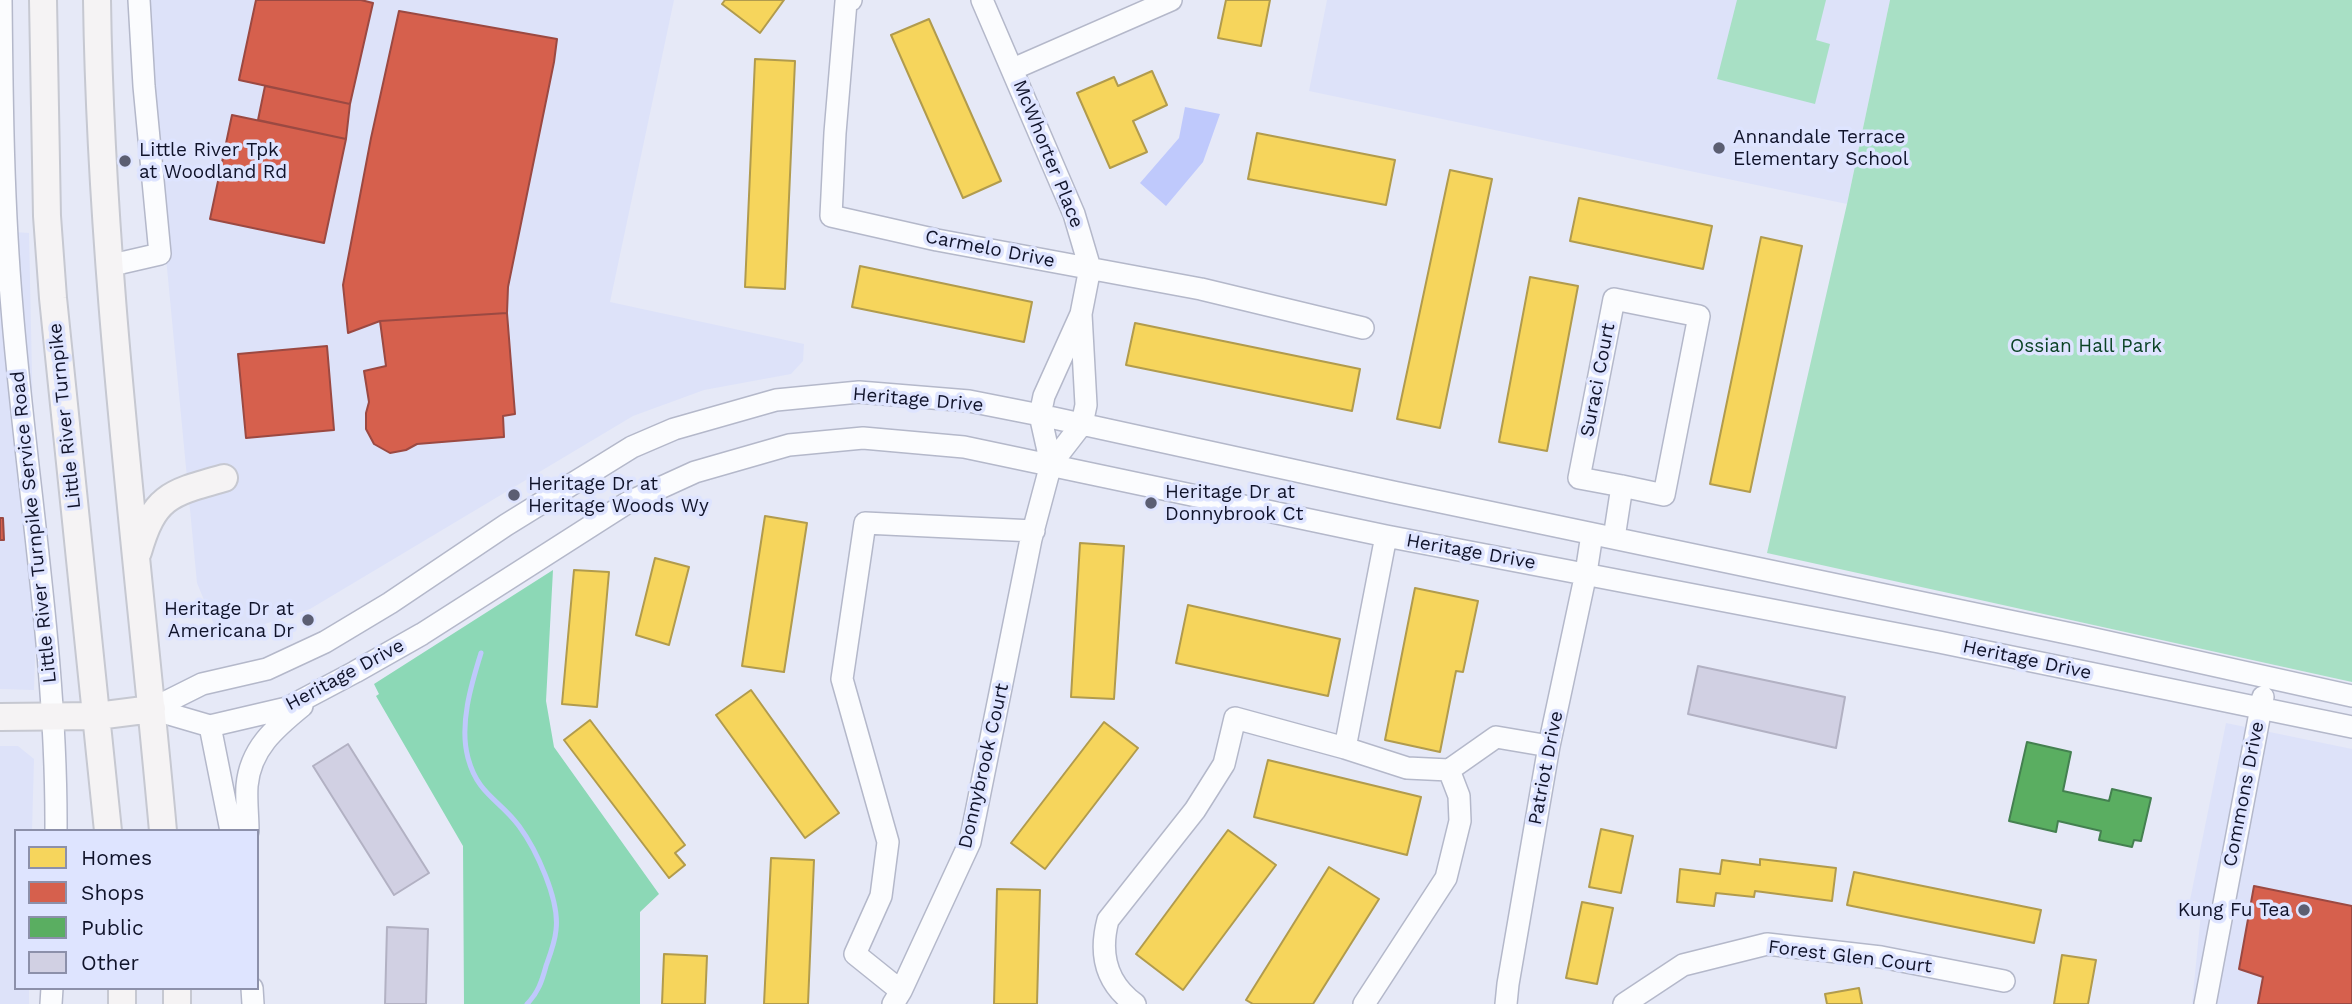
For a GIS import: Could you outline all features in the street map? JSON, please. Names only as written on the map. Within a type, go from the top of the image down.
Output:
[{"type":"main road","name":"Little River Turnpike","points":[[43,0],[47,216],[53,298],[108,829]]},
{"type":"main road","points":[[97,0],[102,176],[108,266],[163,829]]},
{"type":"main road","points":[[135,561],[145,527],[155,510],[170,496],[224,478]]},
{"type":"main road","points":[[0,717],[97,716],[152,709]]},
{"type":"street","name":"Little River Turnpike Service Road","points":[[1,0],[5,191],[12,307],[54,718],[56,829]]},
{"type":"street","points":[[108,266],[160,254],[144,86],[139,0]]},
{"type":"street","name":"Carmelo Drive","points":[[851,0],[846,2],[831,216],[937,240],[1201,289],[1363,328]]},
{"type":"street","name":"McWhorter Place","points":[[982,0],[1074,214],[1090,268],[1081,314],[1044,396],[1040,415]]},
{"type":"street","points":[[1013,69],[1171,0]]},
{"type":"street","name":"Suraci Court","points":[[1614,299],[1699,316],[1664,495],[1622,486],[1579,478],[1614,299]]},
{"type":"street","name":"McWhorter Place","points":[[1081,314],[1086,405],[1082,424]]},
{"type":"street","name":"Heritage Drive","points":[[152,709],[202,684],[267,669],[325,642],[632,447],[674,429],[776,400],[859,392],[969,401],[1040,415],[2352,696]]},
{"type":"street","points":[[1040,415],[1051,464]]},
{"type":"street","points":[[1051,464],[1082,424]]},
{"type":"street","name":"Heritage Drive","points":[[152,709],[210,726],[287,708],[422,634],[626,503],[695,472],[789,445],[863,438],[964,446],[1386,536],[1586,573],[2352,727]]},
{"type":"street","name":"Donnybrook Court","points":[[1034,531],[865,523],[842,679],[888,842],[881,896],[855,954],[897,998],[970,842],[1034,531],[1051,464]]},
{"type":"street","points":[[1614,538],[1622,486]]},
{"type":"street","name":"Patriot Drive","points":[[1506,1004],[1507,984],[1549,746],[1592,534]]},
{"type":"street","points":[[1345,748],[1386,536]]},
{"type":"street","name":"Commons Drive","points":[[2205,1004],[2267,678]]},
{"type":"street","points":[[248,829],[247,786],[253,758],[269,734],[322,690]]},
{"type":"street","points":[[1135,1004],[1118,989],[1106,969],[1104,935],[1108,920],[1195,810],[1224,764],[1235,718],[1407,768],[1449,770],[1496,737],[1549,746]]},
{"type":"street","points":[[210,726],[231,829]]},
{"type":"street","points":[[1364,1004],[1447,878],[1460,821],[1459,796],[1449,770]]},
{"type":"street","name":"Forest Glen Court","points":[[1624,1004],[1683,965],[1768,944],[1881,957],[2004,981]]},
{"type":"shaded area","points":[[145,0],[674,0],[610,302],[804,344],[803,361],[791,374],[704,390],[633,416],[310,609],[220,639],[197,583],[161,205]]},
{"type":"shaded area","name":"Annandale Terrace Elementary School","points":[[1327,0],[1890,0],[1847,204],[1309,91]]},
{"type":"shaded area","points":[[0,231],[29,233],[34,469],[17,466],[37,597],[34,690],[0,689]]},
{"type":"shaded area","points":[[2226,723],[2352,749],[2352,1004],[2192,1004],[2202,903],[2190,900]]},
{"type":"shaded area","points":[[0,746],[18,746],[34,759],[32,829],[14,829],[14,990],[29,990],[29,1004],[0,1004]]},
{"type":"green space","points":[[1737,0],[1826,0],[1816,40],[1830,44],[1815,104],[1717,79]]},
{"type":"green space","name":"Ossian Hall Park","points":[[1890,0],[2352,0],[2352,682],[1767,553],[1847,204]]},
{"type":"green space","points":[[553,570],[546,701],[554,747],[659,894],[640,912],[640,1004],[464,1004],[463,846],[376,696],[379,694],[374,684]]},
{"type":"water","points":[[1185,107],[1220,114],[1203,162],[1166,206],[1140,183],[1179,138]]},
{"type":"building: Homes","points":[[725,0],[784,0],[760,33],[722,4]]},
{"type":"building: Homes","points":[[1226,0],[1270,0],[1261,46],[1218,38]]},
{"type":"building: Homes","points":[[929,19],[1001,181],[963,198],[891,35]]},
{"type":"building: Homes","points":[[755,59],[795,61],[785,289],[745,287]]},
{"type":"building: Homes","points":[[1152,71],[1167,105],[1133,121],[1147,152],[1110,168],[1077,93],[1114,77],[1118,86]]},
{"type":"building: Homes","points":[[1257,133],[1395,160],[1386,205],[1248,179]]},
{"type":"building: Homes","points":[[1450,170],[1492,179],[1440,428],[1397,419]]},
{"type":"building: Homes","points":[[1579,198],[1712,226],[1703,269],[1570,241]]},
{"type":"building: Homes","points":[[1761,237],[1802,246],[1750,492],[1710,484]]},
{"type":"building: Homes","points":[[860,266],[1032,302],[1024,342],[852,307]]},
{"type":"building: Homes","points":[[1530,277],[1578,286],[1547,451],[1499,442]]},
{"type":"building: Homes","points":[[1135,323],[1360,369],[1352,411],[1126,365]]},
{"type":"building: Homes","points":[[765,516],[807,523],[784,672],[742,666]]},
{"type":"building: Homes","points":[[1080,543],[1124,546],[1114,699],[1071,697]]},
{"type":"building: Homes","points":[[655,558],[689,567],[669,645],[636,635]]},
{"type":"building: Homes","points":[[574,570],[609,572],[597,707],[562,704]]},
{"type":"building: Homes","points":[[1415,588],[1478,601],[1463,672],[1456,671],[1440,752],[1385,740]]},
{"type":"building: Homes","points":[[1188,605],[1340,639],[1328,696],[1176,663]]},
{"type":"building: Homes","points":[[751,690],[839,813],[805,838],[716,715]]},
{"type":"building: Homes","points":[[590,720],[685,845],[675,853],[685,865],[669,878],[564,740]]},
{"type":"building: Homes","points":[[1104,722],[1138,748],[1045,869],[1011,843]]},
{"type":"building: Homes","points":[[1268,760],[1421,797],[1407,855],[1254,817]]},
{"type":"building: Homes","points":[[1601,829],[1633,836],[1621,893],[1589,887]]},
{"type":"building: Homes","points":[[1228,830],[1276,865],[1183,990],[1136,954]]},
{"type":"building: Homes","points":[[771,858],[814,860],[808,1004],[764,1004]]},
{"type":"building: Homes","points":[[1760,859],[1836,868],[1832,901],[1755,891],[1754,897],[1716,893],[1714,906],[1677,902],[1680,869],[1720,874],[1722,860],[1760,865]]},
{"type":"building: Homes","points":[[1329,867],[1379,899],[1313,1004],[1253,1004],[1246,1000]]},
{"type":"building: Homes","points":[[1854,872],[2041,910],[2034,943],[1847,905]]},
{"type":"building: Homes","points":[[997,889],[1040,890],[1037,1004],[994,1004]]},
{"type":"building: Homes","points":[[1582,902],[1613,908],[1597,984],[1566,978]]},
{"type":"building: Homes","points":[[664,954],[707,956],[705,1004],[662,1004]]},
{"type":"building: Homes","points":[[2062,955],[2096,960],[2088,1004],[2054,1004]]},
{"type":"building: Homes","points":[[1859,988],[1862,1004],[1827,1004],[1825,994]]},
{"type":"building: Shops","points":[[256,0],[361,0],[373,3],[350,104],[239,80]]},
{"type":"building: Shops","points":[[399,11],[557,39],[554,62],[508,287],[507,313],[380,321],[348,333],[343,285]]},
{"type":"building: Shops","points":[[265,86],[350,104],[346,139],[258,120]]},
{"type":"building: Shops","points":[[232,115],[346,139],[324,243],[210,219]]},
{"type":"building: Shops","points":[[507,313],[515,414],[503,416],[504,437],[417,444],[406,450],[390,453],[374,444],[366,429],[369,402],[364,371],[386,366],[380,321]]},
{"type":"building: Shops","points":[[327,346],[334,430],[246,438],[238,354]]},
{"type":"building: Shops","points":[[0,518],[3,518],[4,540],[0,540]]},
{"type":"building: Shops","points":[[2254,886],[2352,906],[2352,1004],[2258,1004],[2263,977],[2239,969]]},
{"type":"building: Public","points":[[2027,742],[2071,752],[2063,791],[2109,801],[2112,789],[2151,798],[2141,841],[2134,840],[2132,847],[2099,840],[2101,831],[2058,821],[2056,832],[2009,821]]},
{"type":"building: Other","points":[[1698,666],[1845,697],[1836,748],[1688,714]]},
{"type":"building: Other","points":[[348,744],[429,873],[394,895],[313,766]]},
{"type":"building: Other","points":[[387,927],[428,929],[426,1004],[385,1004]]},
{"type":"waterway","points":[[481,653],[466,719],[468,758],[483,789],[519,826],[533,848],[551,890],[556,918],[555,939],[543,977],[527,1004]]},
{"type":"place","name":"Annandale Terrace Elementary School","points":[[1719,148]]},
{"type":"place","name":"Little River Tpk at Woodland Rd","points":[[125,161]]},
{"type":"place","name":"Heritage Dr at Heritage Woods Wy","points":[[514,495]]},
{"type":"place","name":"Heritage Dr at Donnybrook Ct","points":[[1151,503]]},
{"type":"place","name":"Heritage Dr at Americana Dr","points":[[308,620]]},
{"type":"place","name":"Kung Fu Tea","points":[[2304,910]]}]
